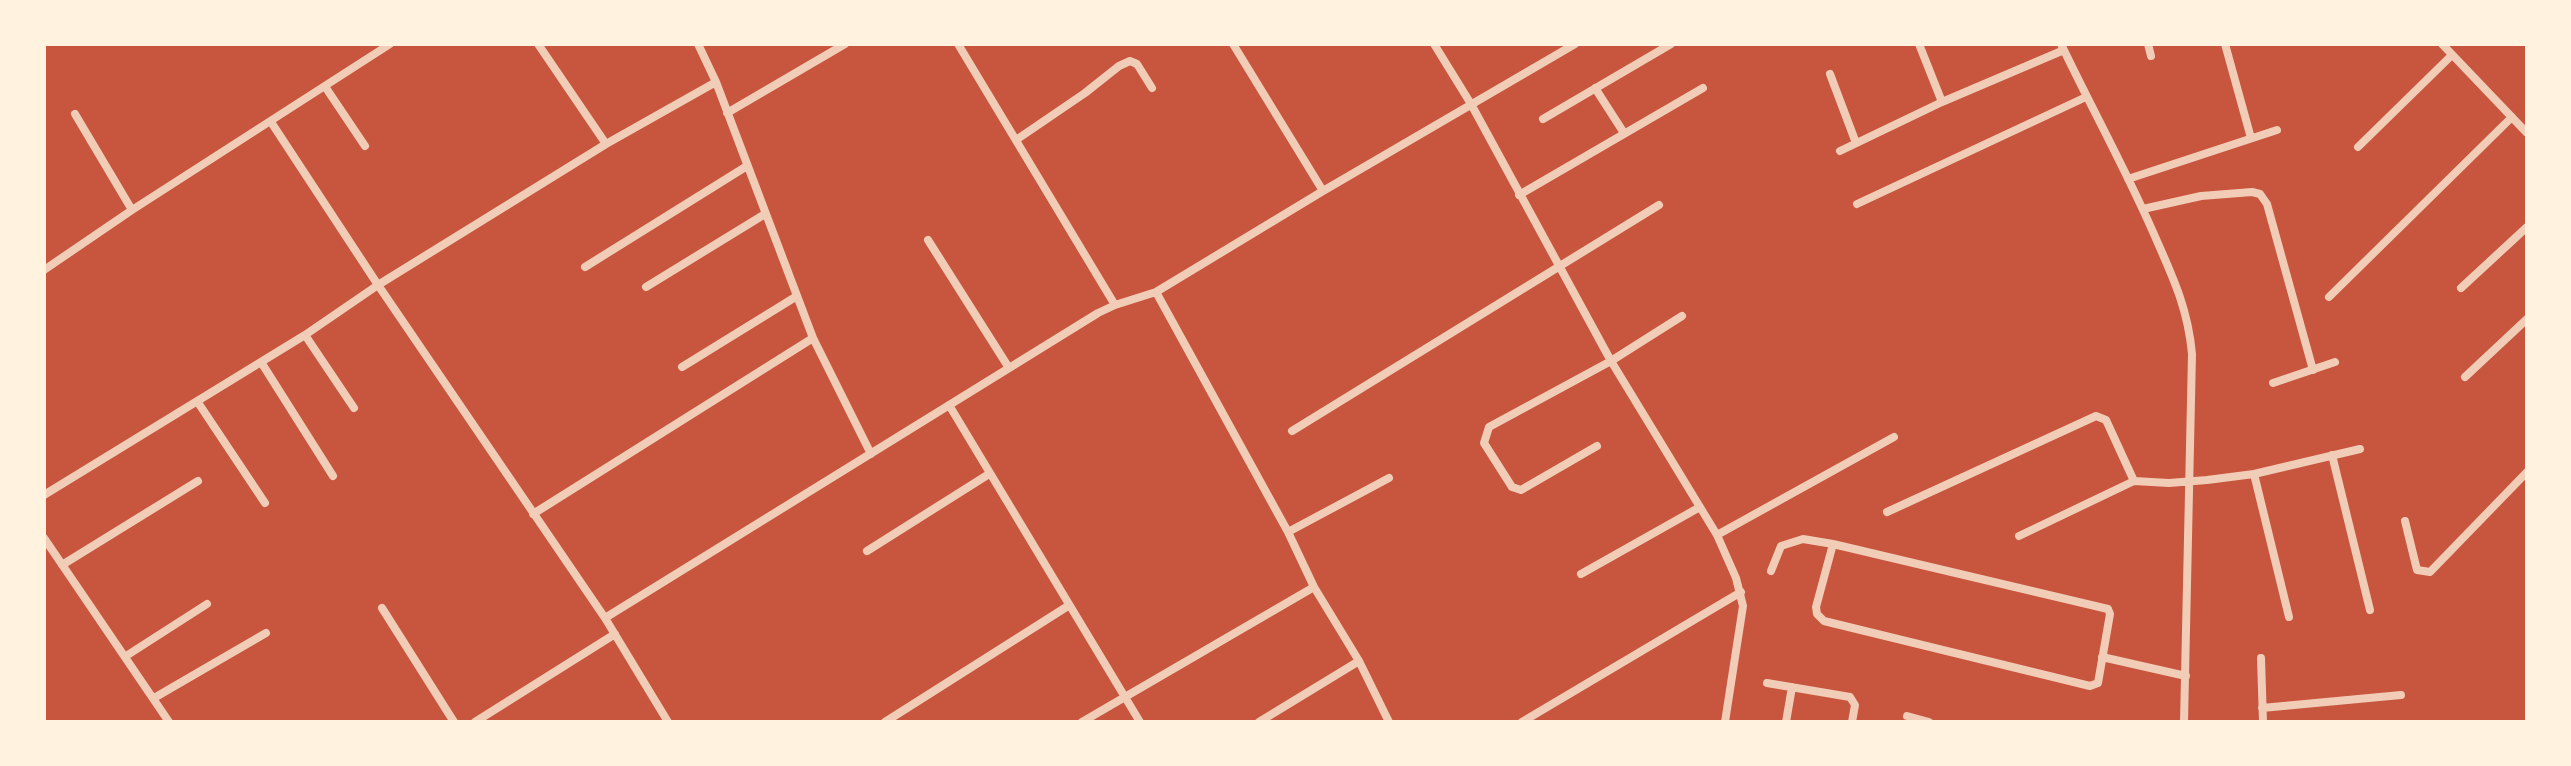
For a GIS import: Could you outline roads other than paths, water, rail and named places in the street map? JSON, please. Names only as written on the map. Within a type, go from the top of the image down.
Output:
[{"type":"street","points":[[44,270],[390,44]]},
{"type":"street","points":[[538,44],[606,144]]},
{"type":"street","points":[[698,44],[716,82],[813,338],[871,454]]},
{"type":"street","points":[[727,113],[845,44]]},
{"type":"street","points":[[958,44],[1115,305]]},
{"type":"street","points":[[1233,44],[1323,191]]},
{"type":"street","points":[[1434,44],[1471,104],[1611,361],[1717,535],[1741,592],[1743,606],[1725,722]]},
{"type":"street","points":[[605,618],[1115,305],[1156,292],[1575,44]]},
{"type":"street","points":[[1543,119],[1671,44]]},
{"type":"street","points":[[1919,44],[1942,102]]},
{"type":"street","points":[[2148,44],[2151,56]]},
{"type":"street","points":[[2225,44],[2251,138]]},
{"type":"street","points":[[2442,44],[2527,133]]},
{"type":"street","points":[[1840,151],[2062,47],[2143,209],[2182,297],[2189,323],[2192,354],[2184,722]]},
{"type":"street","points":[[2358,147],[2452,55]]},
{"type":"street","points":[[1016,140],[1130,61],[1137,64],[1152,88]]},
{"type":"street","points":[[1830,74],[1856,143]]},
{"type":"street","points":[[44,495],[305,335],[378,285],[606,144],[716,82]]},
{"type":"street","points":[[326,88],[365,146]]},
{"type":"street","points":[[1595,88],[1624,133]]},
{"type":"street","points":[[1519,195],[1703,88]]},
{"type":"street","points":[[1857,204],[2086,97]]},
{"type":"street","points":[[75,114],[132,210]]},
{"type":"street","points":[[2329,297],[2512,117]]},
{"type":"street","points":[[271,122],[605,618],[668,722]]},
{"type":"street","points":[[2128,179],[2277,130]]},
{"type":"street","points":[[585,267],[747,166]]},
{"type":"street","points":[[2143,209],[2201,196],[2252,192],[2264,198],[2313,370]]},
{"type":"street","points":[[1292,431],[1659,205]]},
{"type":"street","points":[[646,287],[765,214]]},
{"type":"street","points":[[2461,288],[2527,227]]},
{"type":"street","points":[[928,240],[1009,368]]},
{"type":"street","points":[[1156,292],[1288,532],[1314,587],[1359,661],[1389,722]]},
{"type":"street","points":[[682,367],[797,296]]},
{"type":"street","points":[[1597,446],[1521,490],[1512,487],[1484,443],[1484,436],[1489,427],[1611,361],[1682,316]]},
{"type":"street","points":[[2465,377],[2527,319]]},
{"type":"street","points":[[305,335],[354,408]]},
{"type":"street","points":[[533,514],[813,338]]},
{"type":"street","points":[[261,362],[333,476]]},
{"type":"street","points":[[2273,383],[2335,362]]},
{"type":"street","points":[[197,401],[265,503]]},
{"type":"street","points":[[949,405],[1140,722]]},
{"type":"street","points":[[1887,512],[2096,416],[2106,420],[2134,481]]},
{"type":"street","points":[[1717,535],[1894,437]]},
{"type":"street","points":[[2019,536],[2134,481],[2169,483],[2254,474],[2360,449]]},
{"type":"street","points":[[2332,455],[2370,610]]},
{"type":"street","points":[[2405,521],[2417,570],[2430,572],[2527,472]]},
{"type":"street","points":[[867,551],[989,474]]},
{"type":"street","points":[[2254,474],[2289,617]]},
{"type":"street","points":[[1288,532],[1389,478]]},
{"type":"street","points":[[62,565],[198,481]]},
{"type":"street","points":[[1581,574],[1700,507]]},
{"type":"street","points":[[44,538],[169,722]]},
{"type":"street","points":[[1771,571],[1781,546],[1808,539],[1833,544],[2108,609],[2110,614],[2098,683],[2090,686],[1824,621],[1817,614],[1816,607],[1833,544]]},
{"type":"street","points":[[1082,722],[1314,587]]},
{"type":"street","points":[[1522,722],[1741,592]]},
{"type":"street","points":[[126,656],[207,604]]},
{"type":"street","points":[[885,722],[1068,606]]},
{"type":"street","points":[[382,608],[454,722]]},
{"type":"street","points":[[154,698],[266,633]]},
{"type":"street","points":[[475,722],[615,634]]},
{"type":"street","points":[[2102,657],[2186,676]]},
{"type":"street","points":[[2261,658],[2263,722]]},
{"type":"street","points":[[1259,722],[1359,661]]},
{"type":"street","points":[[1767,683],[1850,697],[1855,705],[1852,722]]},
{"type":"street","points":[[1786,722],[1792,687]]},
{"type":"street","points":[[2262,708],[2401,695]]},
{"type":"street","points":[[1907,716],[1929,722]]}]
